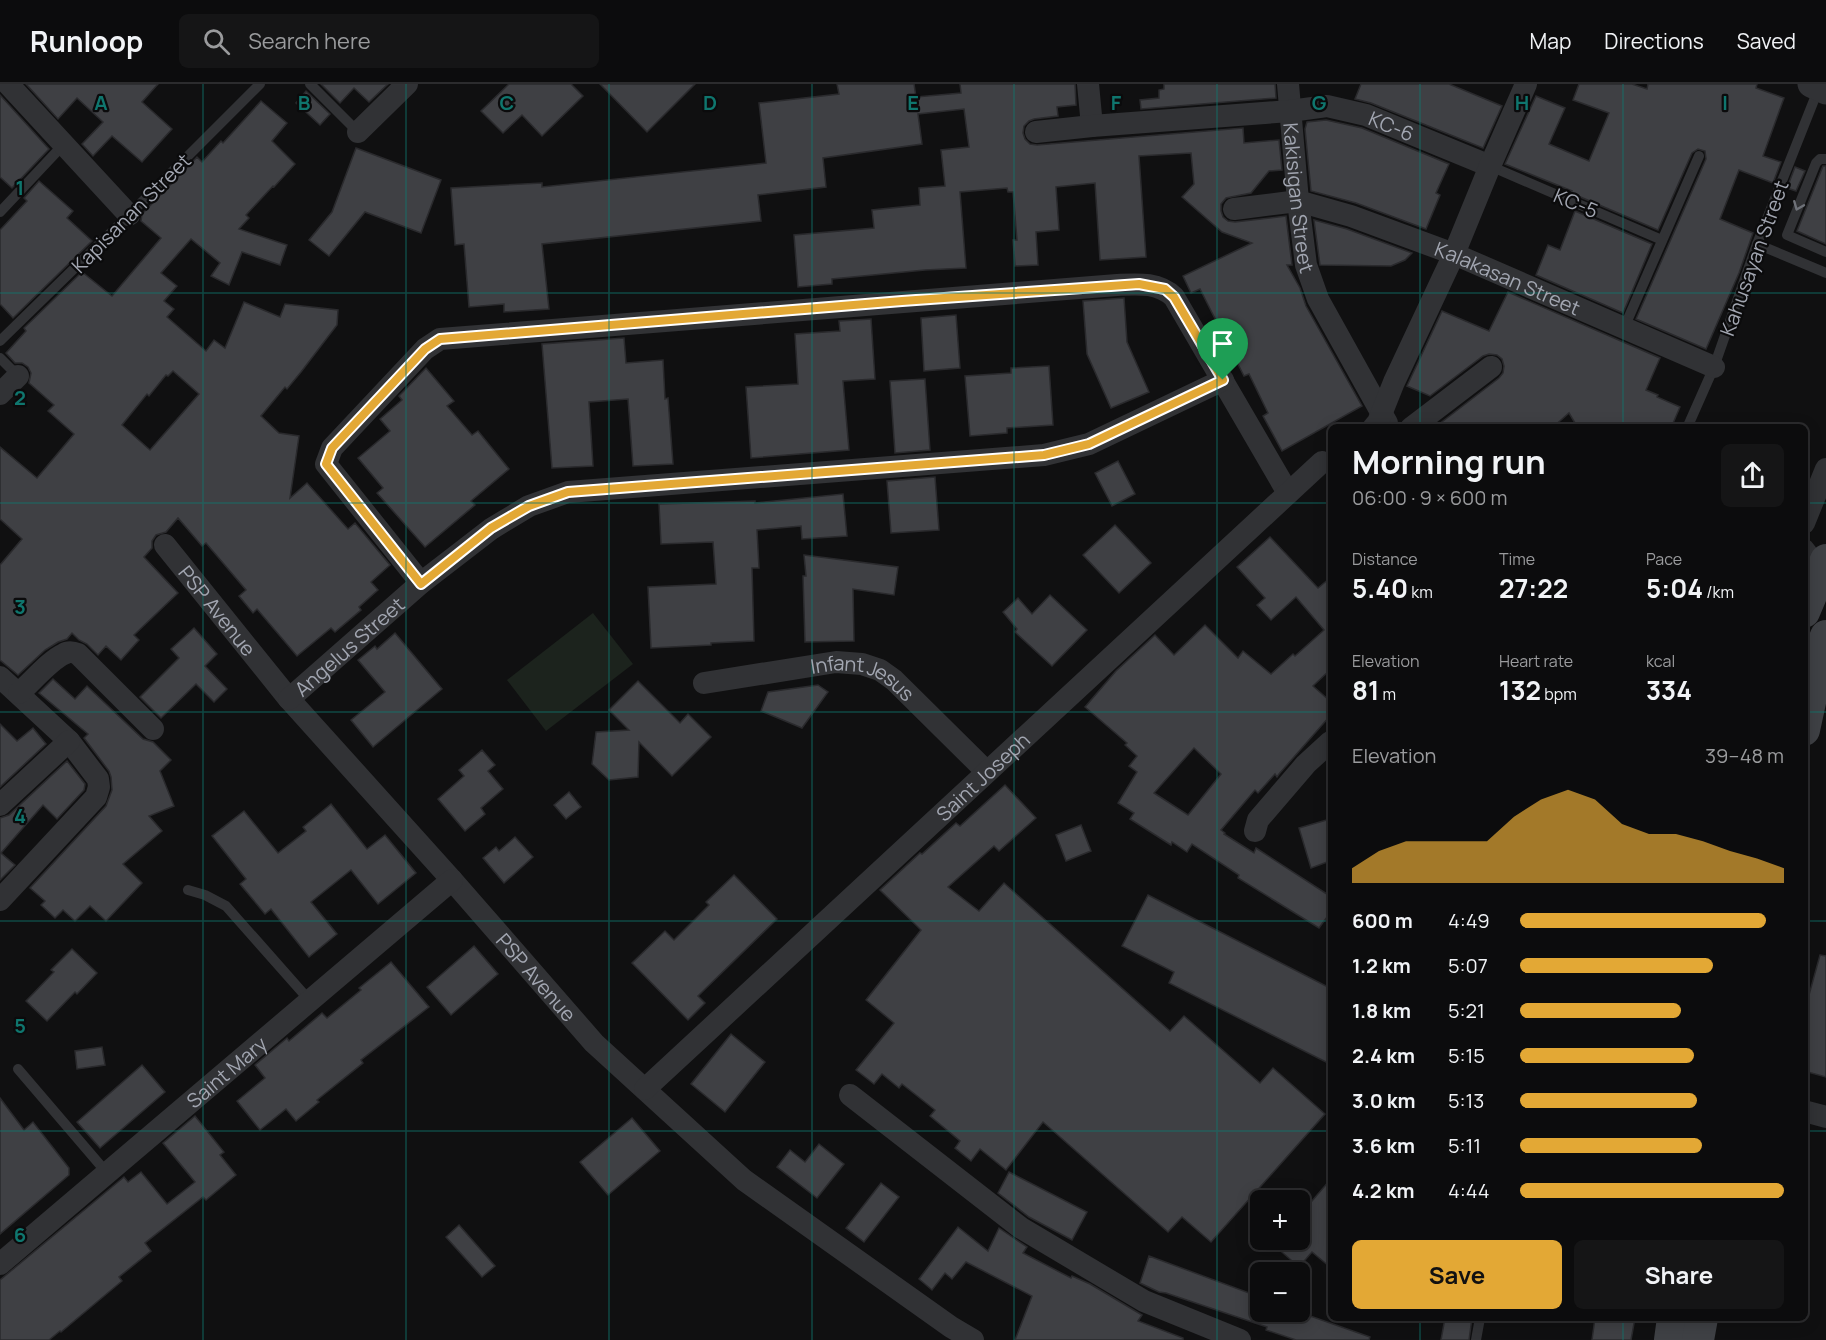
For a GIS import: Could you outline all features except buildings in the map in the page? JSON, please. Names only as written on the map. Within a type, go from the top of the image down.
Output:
[{"type":"main road","points":[[1808,597],[1818,560]]},
{"type":"main road","points":[[1808,711],[1826,636]]},
{"type":"main road","points":[[1670,1340],[1673,1321]]},
{"type":"main road","points":[[1698,1340],[1701,1321]]},
{"type":"street","points":[[8,84],[129,215]]},
{"type":"street","points":[[358,132],[407,84]]},
{"type":"street","points":[[1088,84],[1092,126]]},
{"type":"street","points":[[1288,84],[1290,111]]},
{"type":"street","points":[[1381,423],[1394,381],[1454,254],[1526,84]]},
{"type":"street","name":"KC-6","points":[[1290,111],[1327,106],[1366,115],[1490,166]]},
{"type":"street","name":"Kakisigan Street","points":[[1036,132],[1290,111],[1306,265],[1318,299],[1381,423]]},
{"type":"street","points":[[1234,209],[1298,201]]},
{"type":"street","name":"Kalakasan Street","points":[[1298,201],[1351,216],[1454,254],[1714,367]]},
{"type":"street","points":[[421,584],[326,464],[332,448],[425,349],[440,339],[1139,284],[1165,289],[1174,297],[1288,493]]},
{"type":"street","points":[[1416,424],[1491,367]]},
{"type":"street","points":[[0,394],[18,376]]},
{"type":"street","name":"Angelus Street","points":[[289,699],[421,584],[491,528],[529,506],[568,492],[1044,455],[1089,444],[1223,380]]},
{"type":"street","name":"Saint Joseph","points":[[645,1089],[1322,462]]},
{"type":"street","points":[[1808,513],[1826,469]]},
{"type":"street","name":"PSP Avenue","points":[[165,545],[289,699],[452,880],[594,1043],[744,1180],[973,1340]]},
{"type":"street","points":[[20,693],[56,659],[64,653],[71,652],[78,654],[153,729]]},
{"type":"street","name":"Infant Jesus","points":[[704,683],[836,662],[862,664],[880,670],[894,680],[986,771]]},
{"type":"street","points":[[0,677],[20,693],[69,741],[98,778],[99,787],[96,797],[0,900]]},
{"type":"street","points":[[0,805],[69,741]]},
{"type":"street","points":[[1256,831],[1258,820],[1306,764],[1328,744]]},
{"type":"street","name":"Saint Mary","points":[[0,1264],[452,880]]},
{"type":"street","points":[[850,1095],[1021,1228],[1144,1301],[1240,1340]]},
{"type":"street","points":[[1808,1112],[1826,1117]]},
{"type":"lane","name":"Kapisanan Street","points":[[0,341],[260,84]]},
{"type":"lane","points":[[310,84],[358,132]]},
{"type":"lane","name":"Kahusayan Street","points":[[1689,424],[1714,367],[1757,244],[1814,105],[1818,87]]},
{"type":"lane","points":[[0,212],[64,143]]},
{"type":"lane","points":[[1624,327],[1699,156]]},
{"type":"lane","points":[[1826,159],[1820,159],[1816,163],[1787,235],[1826,252]]},
{"type":"lane","name":"KC-5","points":[[1490,166],[1662,240]]},
{"type":"lane","points":[[1757,244],[1826,273]]},
{"type":"lane","points":[[0,358],[18,376]]},
{"type":"lane","points":[[188,890],[205,895],[226,906],[309,1001]]},
{"type":"lane","points":[[18,1069],[107,1173]]},
{"type":"lane","points":[[1476,1340],[1479,1321]]},
{"type":"shaded area","points":[[593,613],[633,664],[546,731],[507,680]]},
{"type":"route","points":[[1139,284],[1154,285],[1165,289],[1174,297],[1223,380],[1089,444],[1044,455],[568,492],[529,506],[491,528],[421,584],[326,464],[332,448],[425,349],[440,339],[1139,284]]}]
